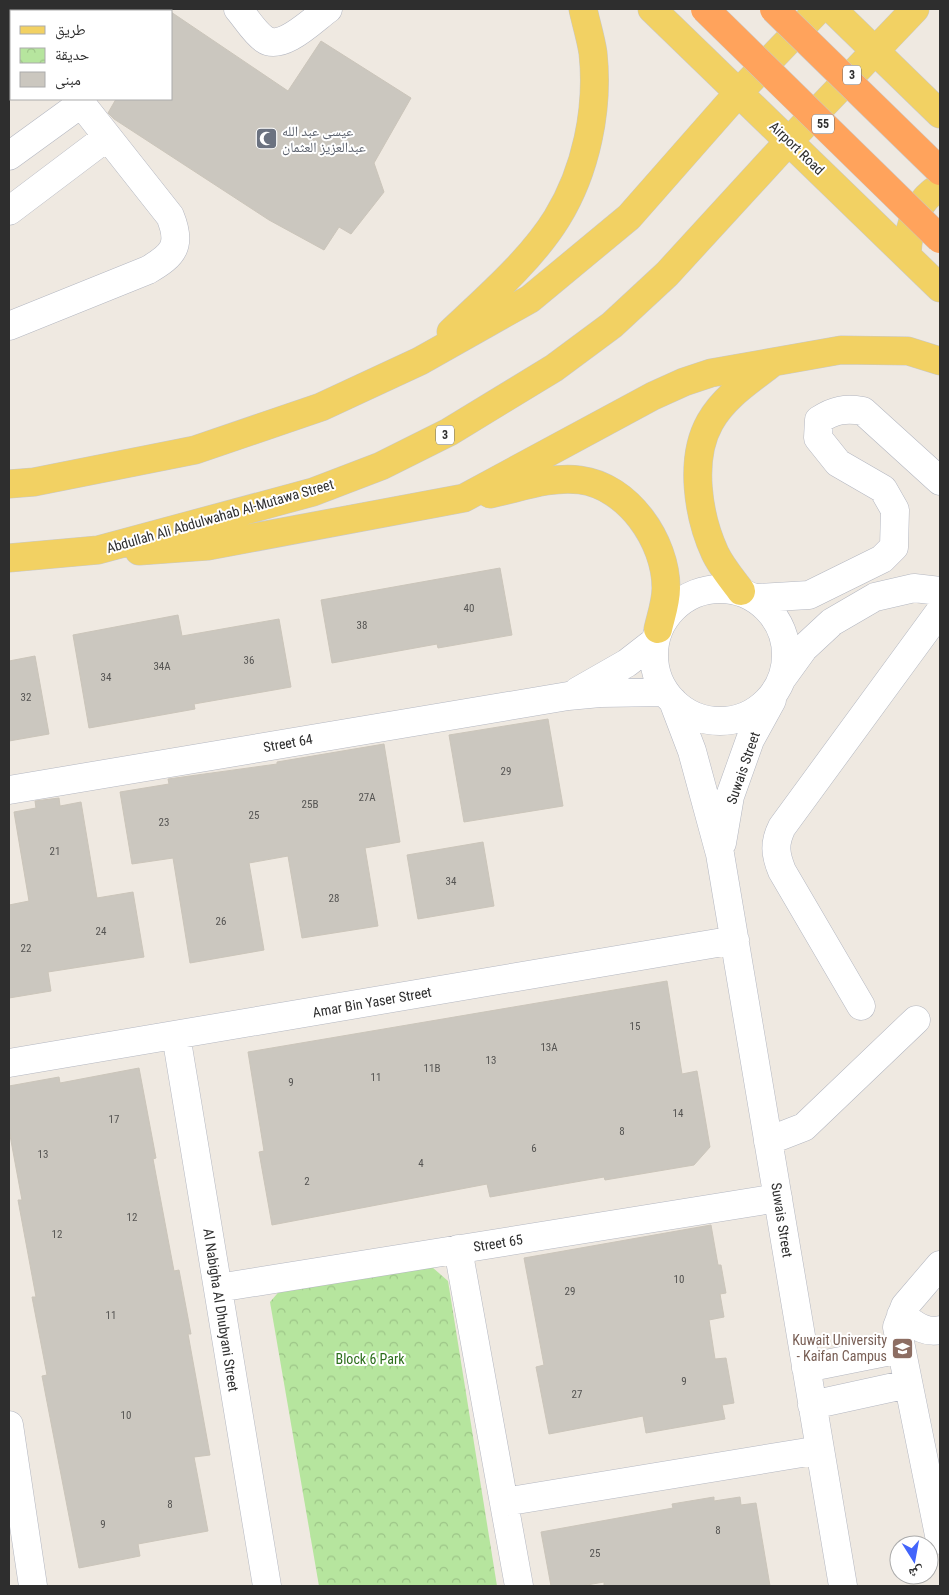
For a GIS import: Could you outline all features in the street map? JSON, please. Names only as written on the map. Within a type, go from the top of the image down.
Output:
[{"type":"highway","name":"55","points":[[705,9],[940,239]]},
{"type":"highway","points":[[774,9],[940,171]]},
{"type":"main road","points":[[420,361],[514,272],[557,219],[579,174],[593,113],[593,54],[583,9]]},
{"type":"main road","name":"Airport Road","points":[[652,9],[940,288]]},
{"type":"main road","points":[[9,484],[34,482],[194,450],[321,407],[420,361],[530,298],[629,217],[739,92],[819,9]]},
{"type":"main road","points":[[832,9],[940,114]]},
{"type":"main road","name":"3","points":[[789,140],[915,9]]},
{"type":"main road","name":"Abdullah Ali Abdulwahab Al-Mutawa Street","points":[[9,558],[98,550],[313,492],[381,466],[449,432],[554,368],[612,325],[667,274],[789,140]]},
{"type":"main road","points":[[906,256],[908,231],[918,208],[940,187]]},
{"type":"main road","points":[[464,498],[684,382],[711,373],[841,350],[908,351],[940,362]]},
{"type":"main road","points":[[748,595],[716,554],[702,513],[698,467],[701,443],[710,422],[723,404],[738,389],[776,360]]},
{"type":"main road","points":[[98,550],[131,552],[208,546],[557,480],[593,482],[615,494],[638,514],[659,555],[666,588],[656,636]]},
{"type":"street","points":[[238,9],[263,39],[271,42],[289,38],[314,13]]},
{"type":"street","points":[[9,156],[81,100],[107,137],[170,216],[177,233],[174,250],[164,261],[148,270],[9,326]]},
{"type":"street","points":[[9,211],[107,137]]},
{"type":"street","points":[[940,481],[863,411],[847,408],[831,412],[819,420],[818,438],[838,463],[883,489],[895,510],[894,547],[882,559],[809,595],[748,595],[716,588],[692,594],[672,609],[656,636],[654,668],[669,697],[681,709],[703,719],[728,721],[751,714],[762,706],[781,683],[804,648],[832,622],[875,597],[914,588],[940,591]]},
{"type":"street","points":[[748,595],[770,610],[780,625],[786,642],[787,661],[781,683]]},
{"type":"street","points":[[861,1006],[782,871],[775,848],[777,838],[782,827],[940,612]]},
{"type":"street","name":"Street 64","points":[[568,696],[598,681],[656,636]]},
{"type":"street","name":"Suwais Street","points":[[720,854],[730,796],[750,740],[781,683]]},
{"type":"street","name":"Street 64","points":[[9,790],[568,696],[616,692],[669,697]]},
{"type":"street","name":"Suwais Street","points":[[669,697],[692,751],[720,854],[843,1586]]},
{"type":"street","name":"Amar Bin Yaser Street","points":[[9,1063],[735,940]]},
{"type":"street","points":[[768,1141],[804,1127],[916,1020]]},
{"type":"street","name":"Al Nabigha Al Dhubyani Street","points":[[176,1034],[218,1288],[261,1585]]},
{"type":"street","name":"Street 65","points":[[218,1288],[778,1198]]},
{"type":"street","points":[[458,1249],[519,1586]]},
{"type":"street","points":[[939,1529],[933,1459],[908,1384],[897,1327],[905,1306],[940,1265]]},
{"type":"street","points":[[901,1314],[919,1327],[927,1330],[940,1330]]},
{"type":"street","points":[[806,1368],[901,1348]]},
{"type":"street","points":[[812,1405],[908,1384]]},
{"type":"street","points":[[9,1425],[33,1586]]},
{"type":"street","points":[[504,1502],[820,1450]]},
{"type":"green space","name":"Block 6 Park","points":[[424,1260],[448,1281],[497,1586],[319,1586],[270,1302],[289,1280]]},
{"type":"building","name":"عيسى عبد الله عبدالعزيز العثمان","points":[[172,13],[288,91],[321,41],[411,98],[374,163],[384,192],[351,234],[339,227],[324,250],[269,220],[114,119],[108,113],[115,100],[172,100]]},
{"type":"building","points":[[500,568],[512,635],[438,648],[437,644],[332,663],[321,600]]},
{"type":"building","points":[[178,615],[182,636],[279,619],[291,687],[194,704],[195,709],[89,728],[73,635]]},
{"type":"building","points":[[35,656],[49,734],[9,741],[9,661]]},
{"type":"building","points":[[548,719],[563,806],[464,822],[449,735]]},
{"type":"building","points":[[384,744],[400,842],[365,848],[378,926],[302,938],[288,856],[249,863],[264,950],[190,963],[173,858],[132,864],[120,792],[169,784],[168,779],[277,764],[277,762]]},
{"type":"building","points":[[59,798],[60,806],[81,802],[97,898],[133,892],[144,957],[48,972],[51,991],[9,998],[9,905],[29,901],[14,812],[36,808],[35,801]]},
{"type":"building","points":[[483,842],[494,906],[418,919],[407,855]]},
{"type":"building","points":[[667,981],[682,1074],[697,1071],[710,1147],[694,1165],[605,1180],[604,1177],[490,1197],[487,1184],[272,1225],[259,1152],[264,1151],[248,1052]]},
{"type":"building","points":[[139,1068],[156,1158],[153,1159],[174,1271],[179,1270],[191,1334],[188,1334],[210,1455],[194,1457],[208,1531],[138,1544],[140,1556],[79,1568],[42,1376],[47,1375],[32,1297],[36,1297],[18,1200],[22,1200],[9,1130],[9,1086],[59,1077],[60,1083]]},
{"type":"building","points":[[711,1225],[718,1265],[721,1265],[726,1293],[720,1294],[724,1317],[709,1320],[715,1359],[726,1358],[734,1403],[722,1405],[725,1419],[646,1433],[643,1416],[549,1434],[536,1367],[544,1365],[524,1258]]},
{"type":"building","points":[[714,1497],[714,1501],[740,1497],[741,1505],[756,1503],[770,1586],[604,1586],[604,1582],[581,1586],[551,1586],[541,1532],[673,1508],[672,1504]]},
{"type":"place","name":"عيسى عبد الله عبدالعزيز العثمان","points":[[266,139]]},
{"type":"place","name":"Kuwait University - Kaifan Campus","points":[[903,1348]]}]
